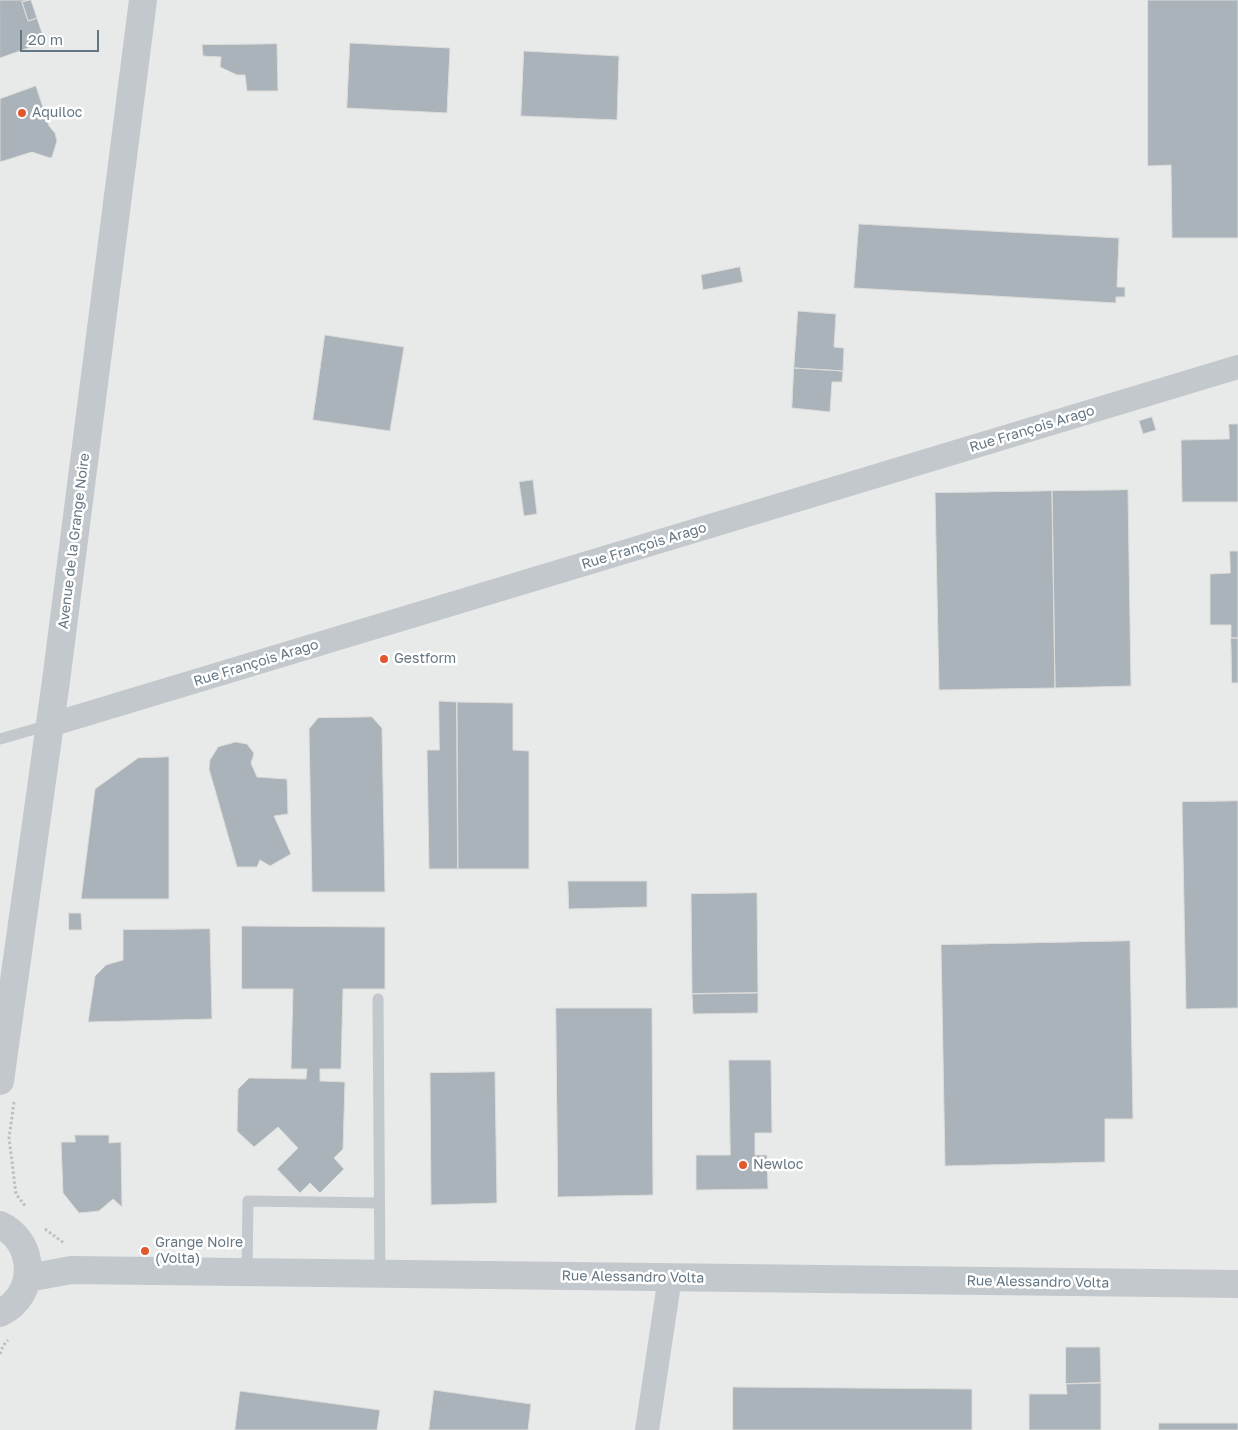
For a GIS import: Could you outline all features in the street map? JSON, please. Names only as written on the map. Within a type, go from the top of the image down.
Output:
[{"type":"street","name":"Avenue de la Grange Noire","points":[[0,1081],[50,725],[143,0]]},
{"type":"street","name":"Rue François Arago","points":[[50,725],[1238,367]]},
{"type":"street","points":[[0,1225],[17,1237],[28,1263],[28,1278],[22,1292],[13,1304],[0,1313]]},
{"type":"street","name":"Rue Alessandro Volta","points":[[28,1278],[71,1270],[1238,1284]]},
{"type":"street","points":[[647,1430],[670,1278]]},
{"type":"lane","points":[[0,739],[50,725]]},
{"type":"lane","points":[[378,1000],[380,1274]]},
{"type":"lane","points":[[248,1272],[248,1201],[380,1203]]},
{"type":"shaded area","points":[[0,0],[1238,0],[1238,1430],[0,1430]]},
{"type":"building","points":[[0,0],[29,0],[22,2],[28,21],[37,18],[45,42],[0,58]]},
{"type":"building","points":[[31,0],[37,18],[28,21],[22,2]]},
{"type":"building","points":[[1148,0],[1238,0],[1238,238],[1172,238],[1171,165],[1148,166]]},
{"type":"building","points":[[350,43],[450,48],[447,113],[347,108]]},
{"type":"building","points":[[277,44],[278,91],[247,91],[245,75],[237,75],[220,67],[221,57],[203,56],[202,45]]},
{"type":"building","points":[[524,51],[619,56],[617,120],[521,116]]},
{"type":"building","name":"Aquiloc","points":[[36,86],[49,126],[55,133],[57,141],[52,157],[32,152],[0,162],[0,99]]},
{"type":"building","points":[[859,224],[1119,238],[1117,287],[1125,287],[1125,297],[1116,297],[1116,303],[854,288]]},
{"type":"building","points":[[740,267],[743,282],[703,290],[701,275]]},
{"type":"building","points":[[798,311],[836,314],[834,347],[844,348],[843,371],[794,368]]},
{"type":"building","points":[[325,335],[404,347],[390,431],[313,420]]},
{"type":"building","points":[[794,368],[843,371],[842,382],[832,382],[830,412],[792,408]]},
{"type":"building","points":[[1152,417],[1156,430],[1143,434],[1139,421]]},
{"type":"building","points":[[1229,424],[1238,424],[1238,502],[1182,502],[1181,440],[1229,439]]},
{"type":"building","points":[[533,480],[537,514],[524,516],[519,482]]},
{"type":"building","points":[[1128,490],[1131,686],[1055,688],[1052,491]]},
{"type":"building","points":[[1052,491],[1055,688],[939,690],[935,493]]},
{"type":"building","points":[[1230,551],[1238,551],[1238,638],[1231,638],[1231,625],[1210,625],[1210,574],[1230,573]]},
{"type":"building","points":[[1231,638],[1238,638],[1238,683],[1232,683]]},
{"type":"building","points":[[439,701],[457,702],[458,869],[429,869],[427,750],[439,750]]},
{"type":"building","points":[[457,702],[513,703],[513,750],[529,751],[529,869],[458,869]]},
{"type":"building","points":[[372,717],[382,728],[385,892],[312,892],[309,729],[318,718]]},
{"type":"building","points":[[236,742],[247,744],[253,752],[251,763],[257,777],[287,779],[288,814],[274,816],[291,854],[270,866],[260,860],[257,867],[237,867],[209,769],[210,760],[218,747]]},
{"type":"building","points":[[169,757],[169,899],[81,899],[95,789],[138,758]]},
{"type":"building","points":[[1238,801],[1238,1008],[1186,1009],[1182,802]]},
{"type":"building","points":[[568,881],[647,881],[647,907],[569,909]]},
{"type":"building","points":[[757,893],[758,993],[692,994],[691,894]]},
{"type":"building","points":[[69,913],[81,913],[82,930],[69,930]]},
{"type":"building","points":[[242,926],[385,927],[385,989],[343,989],[341,1069],[320,1069],[320,1081],[345,1082],[343,1149],[334,1158],[344,1169],[320,1193],[310,1183],[300,1193],[277,1169],[298,1148],[278,1127],[254,1147],[237,1131],[238,1089],[249,1078],[306,1079],[307,1069],[291,1069],[293,989],[242,989]]},
{"type":"building","points":[[210,929],[212,1019],[88,1022],[95,976],[106,965],[123,960],[123,930]]},
{"type":"building","points":[[1130,941],[1133,1119],[1105,1119],[1105,1162],[945,1166],[941,945]]},
{"type":"building","points":[[758,993],[758,1013],[693,1014],[692,994]]},
{"type":"building","points":[[556,1008],[652,1008],[653,1195],[558,1197]]},
{"type":"building","points":[[729,1060],[771,1060],[772,1133],[755,1133],[755,1155],[767,1155],[768,1189],[696,1190],[696,1155],[730,1155]]},
{"type":"building","points":[[495,1072],[497,1203],[431,1205],[430,1073]]},
{"type":"building","points":[[75,1135],[109,1135],[109,1143],[121,1142],[122,1207],[113,1199],[99,1211],[79,1213],[63,1193],[61,1142],[75,1142]]},
{"type":"building","points":[[1066,1347],[1100,1347],[1101,1383],[1066,1384]]},
{"type":"building","points":[[1101,1383],[1101,1430],[1029,1430],[1029,1394],[1067,1394],[1066,1384]]},
{"type":"building","points":[[733,1387],[972,1389],[972,1430],[733,1430]]},
{"type":"building","points":[[434,1390],[531,1404],[528,1430],[429,1430]]},
{"type":"building","points":[[240,1391],[380,1410],[377,1430],[235,1430]]},
{"type":"building","points":[[1159,1423],[1238,1423],[1238,1430],[1159,1430]]},
{"type":"place","name":"Aquiloc","points":[[22,113]]},
{"type":"place","name":"Gestform","points":[[384,659]]},
{"type":"place","name":"Newloc","points":[[743,1165]]},
{"type":"place","name":"Grange Noire (Volta)","points":[[145,1251]]}]
